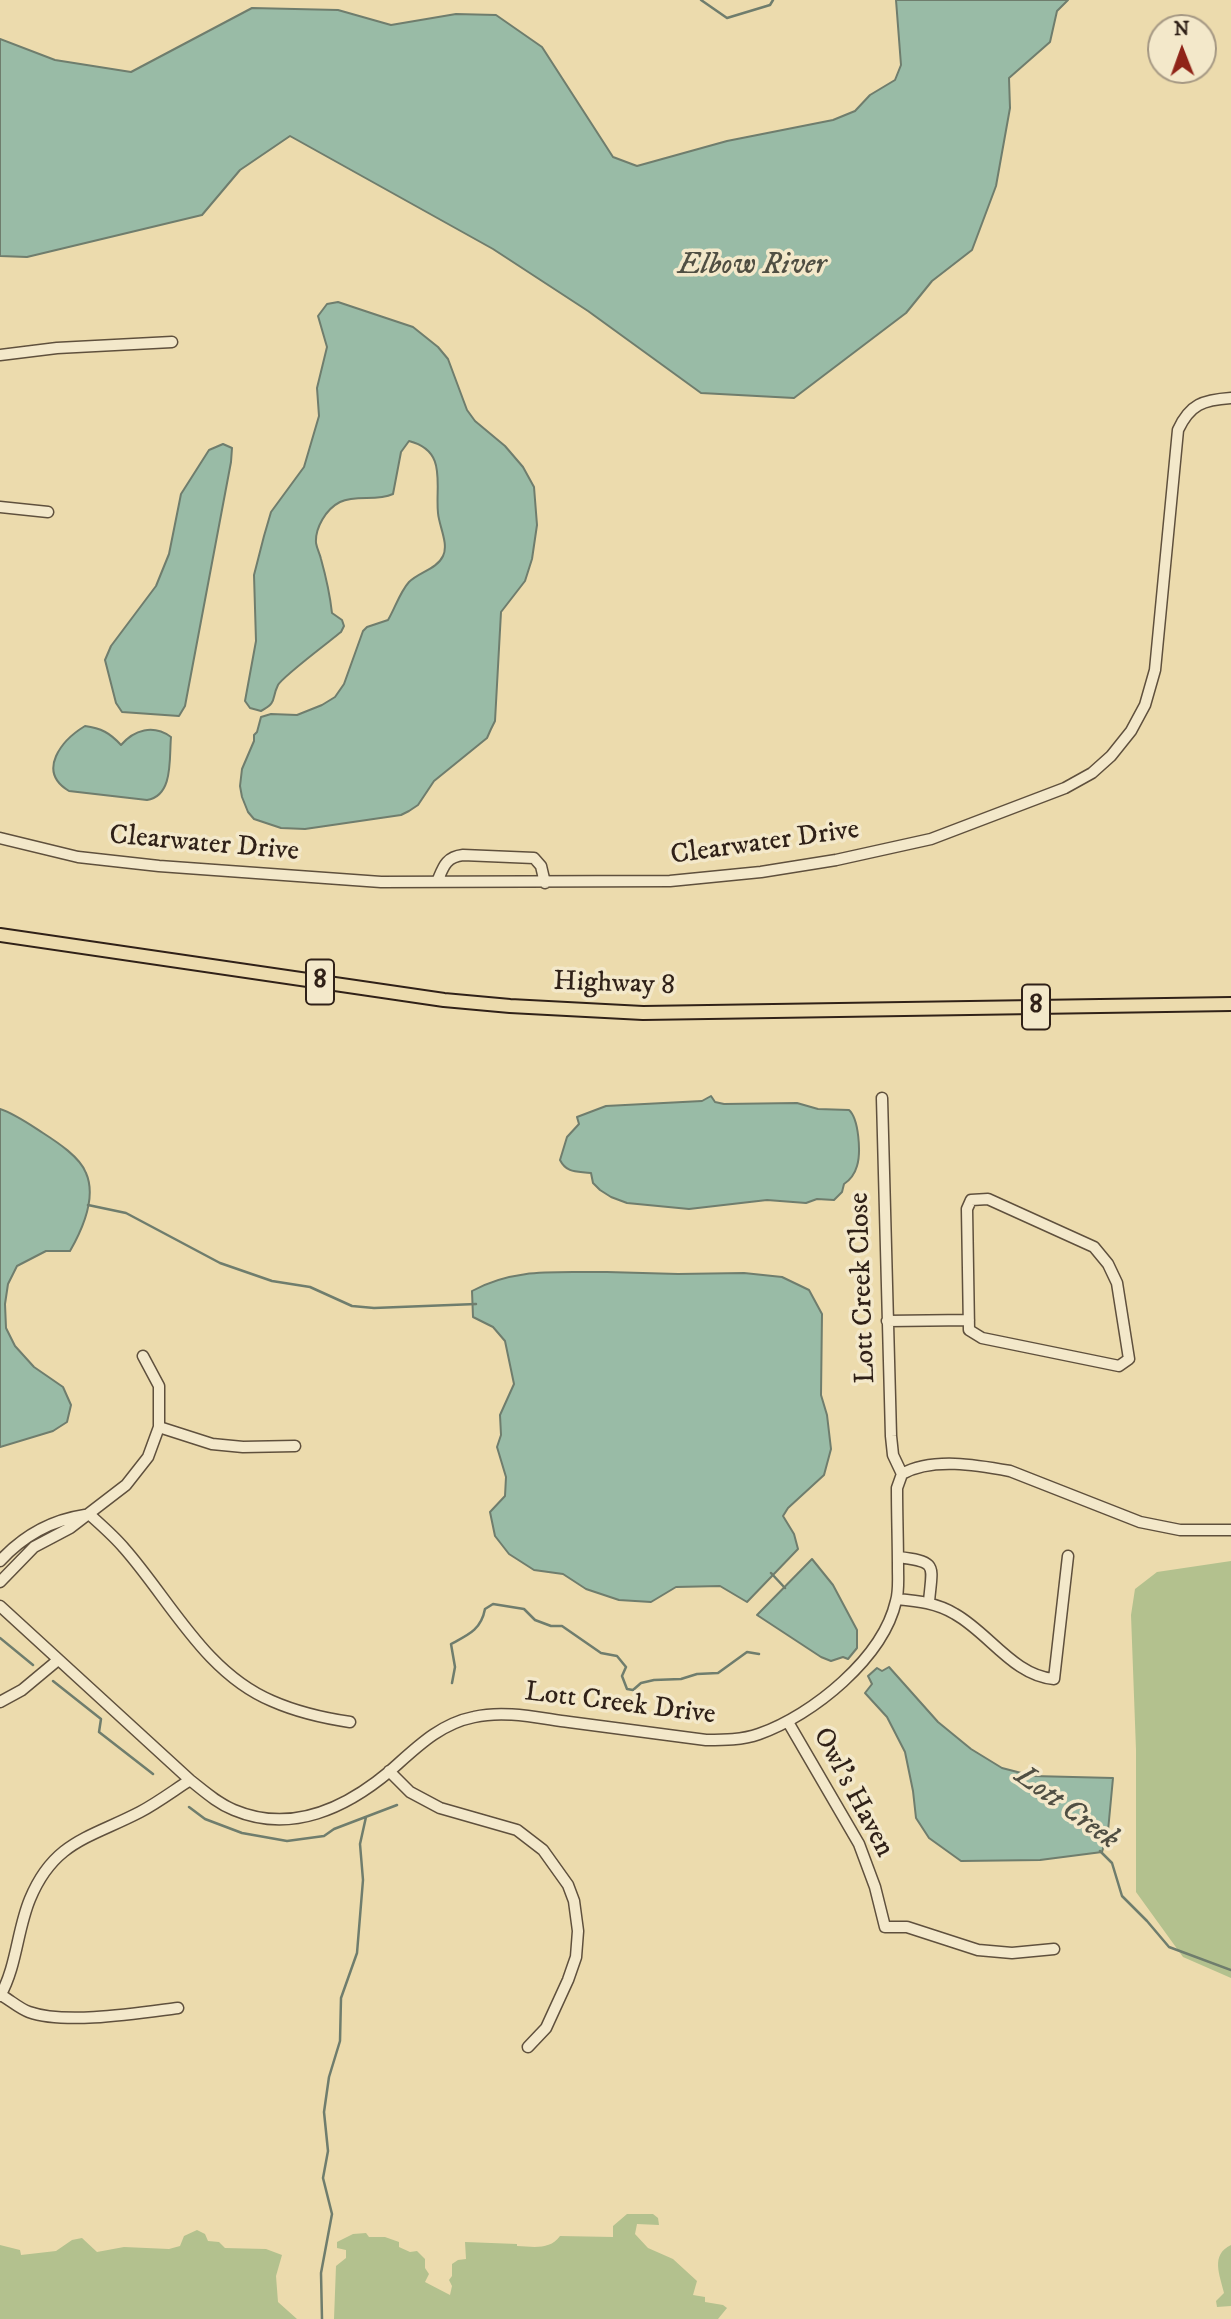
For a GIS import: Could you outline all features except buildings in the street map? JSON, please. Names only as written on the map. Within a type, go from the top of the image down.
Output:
[{"type":"main road","name":"Highway 8","points":[[0,935],[402,994],[576,1010],[643,1013],[1231,1004]]},
{"type":"street","points":[[0,355],[57,348],[172,342]]},
{"type":"street","name":"Clearwater Drive","points":[[0,838],[78,857],[381,883],[670,881],[761,872],[847,858],[931,839],[1065,788],[1092,773],[1111,756],[1131,731],[1145,705],[1155,670],[1178,430],[1185,416],[1200,403],[1231,398]]},
{"type":"street","points":[[0,507],[48,512]]},
{"type":"street","points":[[437,883],[445,863],[452,857],[476,855],[534,858],[541,866],[545,883]]},
{"type":"street","name":"Lott Creek Close","points":[[882,1098],[892,1448],[902,1474]]},
{"type":"street","points":[[988,1199],[1094,1247],[1108,1264],[1117,1283],[1129,1359],[1119,1366],[982,1338],[970,1330],[969,1320],[967,1209],[971,1200],[988,1199]]},
{"type":"street","points":[[887,1321],[969,1320]]},
{"type":"street","points":[[0,1582],[34,1547],[70,1528],[126,1485],[148,1457],[159,1427],[159,1387],[143,1356]]},
{"type":"street","points":[[159,1427],[212,1444],[243,1447],[295,1446]]},
{"type":"street","points":[[902,1474],[914,1467],[988,1467],[1010,1471],[1140,1522],[1180,1530],[1231,1530]]},
{"type":"street","name":"Lott Creek Drive","points":[[0,1606],[211,1797],[234,1810],[256,1816],[302,1818],[327,1812],[346,1802],[389,1771],[419,1743],[444,1727],[474,1717],[508,1714],[706,1740],[733,1740],[758,1735],[788,1722],[839,1685],[864,1662],[882,1637],[897,1599],[897,1489],[902,1474]]},
{"type":"street","points":[[0,1561],[12,1548],[45,1527],[66,1517],[89,1514]]},
{"type":"street","points":[[89,1514],[123,1547],[202,1647],[234,1678],[270,1701],[318,1717],[350,1722]]},
{"type":"street","points":[[897,1599],[929,1602],[954,1613],[1030,1672],[1040,1678],[1055,1679],[1068,1556]]},
{"type":"street","points":[[898,1557],[922,1559],[928,1563],[931,1570],[929,1602]]},
{"type":"street","points":[[0,1702],[22,1690],[58,1660]]},
{"type":"street","name":"Owl's Haven","points":[[788,1722],[859,1844],[886,1927],[907,1927],[978,1950],[1012,1953],[1054,1949]]},
{"type":"street","points":[[389,1771],[410,1792],[440,1808],[517,1830],[543,1850],[568,1885],[578,1931],[576,1957],[546,2028],[528,2047]]},
{"type":"street","points":[[178,2008],[106,2016],[52,2017],[28,2012],[1,1995],[10,1973],[29,1900],[44,1870],[70,1845],[141,1811],[190,1780]]},
{"type":"shaded area","points":[[1231,1561],[1231,1978],[1183,1957],[1136,1892],[1136,1750],[1131,1615],[1135,1589],[1157,1572]]},
{"type":"shaded area","points":[[627,2214],[653,2214],[658,2218],[659,2225],[637,2224],[635,2234],[648,2248],[673,2259],[697,2281],[693,2295],[705,2297],[705,2302],[727,2308],[718,2319],[334,2319],[336,2266],[346,2258],[346,2250],[337,2248],[337,2242],[353,2234],[366,2233],[369,2237],[385,2237],[399,2242],[399,2247],[410,2252],[417,2251],[425,2259],[425,2268],[429,2274],[425,2282],[450,2295],[452,2264],[466,2259],[465,2242],[535,2247],[551,2244],[560,2236],[613,2237],[613,2226]]},
{"type":"shaded area","points":[[197,2230],[205,2234],[208,2241],[219,2242],[225,2248],[266,2249],[282,2255],[276,2276],[278,2302],[297,2319],[0,2319],[0,2245],[20,2250],[21,2255],[56,2251],[72,2240],[82,2238],[97,2252],[124,2247],[169,2249],[180,2246],[184,2236]]},
{"type":"shaded area","points":[[1231,2245],[1231,2306],[1217,2307],[1216,2301],[1224,2293],[1218,2266],[1220,2254]]},
{"type":"water","name":"Elbow River","points":[[896,0],[1068,0],[1057,11],[1050,42],[1009,78],[1010,108],[996,186],[972,250],[932,281],[906,313],[794,398],[701,393],[588,311],[493,249],[290,136],[240,170],[202,215],[27,257],[0,256],[0,39],[55,60],[131,72],[252,8],[338,10],[391,25],[456,14],[496,15],[542,47],[613,157],[637,166],[727,141],[833,120],[855,111],[870,95],[895,80],[901,65]]},
{"type":"water","points":[[338,302],[413,327],[438,347],[448,359],[467,410],[523,467],[534,487],[537,525],[532,559],[525,581],[501,612],[495,721],[487,738],[434,781],[418,805],[401,815],[305,829],[281,828],[254,819],[248,812],[240,786],[242,769],[261,717],[271,714],[297,715],[335,697],[344,684],[363,631],[388,620],[409,582],[437,564],[445,551],[438,513],[435,461],[430,452],[409,441],[401,452],[393,494],[340,502],[330,509],[319,525],[316,543],[332,613],[342,620],[344,626],[341,632],[281,681],[270,705],[261,711],[250,708],[245,701],[256,641],[254,575],[271,512],[304,467],[319,416],[317,388],[327,347],[318,316],[327,304]]},
{"type":"water","points":[[223,444],[232,448],[231,462],[185,706],[179,716],[122,712],[116,703],[105,660],[111,646],[156,586],[169,554],[181,494],[209,450]]},
{"type":"water","points":[[85,726],[105,732],[121,745],[138,732],[144,731],[157,731],[171,737],[170,765],[162,791],[147,800],[69,791],[59,783],[53,765],[56,756],[68,739]]},
{"type":"water","points":[[711,1096],[715,1102],[724,1104],[797,1103],[818,1109],[849,1110],[858,1136],[858,1160],[855,1171],[844,1184],[842,1192],[834,1200],[817,1199],[806,1203],[767,1200],[689,1209],[627,1203],[600,1190],[593,1183],[591,1173],[569,1170],[560,1160],[567,1137],[579,1124],[577,1117],[606,1106],[702,1101]]},
{"type":"water","points":[[0,1109],[55,1141],[73,1156],[86,1173],[90,1193],[87,1214],[70,1251],[46,1251],[17,1266],[8,1284],[5,1304],[6,1328],[15,1346],[34,1367],[63,1387],[71,1405],[67,1422],[53,1431],[0,1447]]},
{"type":"water","points":[[607,1272],[744,1273],[782,1277],[809,1290],[822,1314],[821,1395],[827,1415],[831,1449],[824,1475],[788,1508],[783,1516],[794,1534],[798,1549],[747,1602],[720,1586],[676,1587],[651,1602],[619,1600],[586,1589],[563,1574],[534,1570],[509,1554],[495,1536],[490,1512],[505,1496],[506,1477],[497,1447],[501,1435],[500,1415],[514,1384],[505,1341],[493,1327],[473,1317],[472,1291],[488,1283],[521,1275]]},
{"type":"water","points":[[812,1559],[833,1585],[857,1630],[857,1648],[848,1659],[843,1657],[831,1661],[821,1657],[757,1615]]},
{"type":"water","points":[[889,1667],[938,1722],[971,1749],[1002,1768],[1033,1776],[1113,1778],[1108,1831],[1102,1852],[1040,1860],[961,1861],[929,1838],[916,1818],[905,1752],[887,1717],[865,1693],[872,1684],[868,1676],[877,1668],[882,1671]]},
{"type":"waterway","points":[[701,0],[727,18],[770,5],[773,0]]},
{"type":"waterway","points":[[88,1205],[126,1213],[220,1263],[272,1281],[310,1287],[352,1306],[374,1308],[476,1304]]},
{"type":"waterway","points":[[771,1573],[785,1588]]},
{"type":"waterway","name":"Lott Creek","points":[[452,1683],[455,1667],[451,1644],[473,1631],[485,1609],[493,1604],[524,1609],[535,1620],[551,1626],[562,1626],[601,1653],[617,1656],[626,1667],[622,1676],[627,1689],[633,1690],[641,1683],[654,1680],[718,1673],[747,1652],[759,1654]]},
{"type":"waterway","name":"Lott Creek","points":[[0,1638],[33,1665]]},
{"type":"waterway","name":"Lott Creek","points":[[53,1681],[101,1719],[99,1732],[153,1774]]},
{"type":"waterway","points":[[189,1807],[205,1819],[242,1833],[287,1841],[324,1836],[334,1829],[397,1805]]},
{"type":"waterway","points":[[322,2319],[321,2273],[332,2214],[323,2178],[328,2151],[324,2112],[329,2077],[340,2041],[341,1998],[357,1953],[363,1880],[360,1844],[366,1817]]},
{"type":"waterway","name":"Lott Creek","points":[[1100,1851],[1112,1863],[1122,1896],[1169,1947],[1231,1970]]}]
